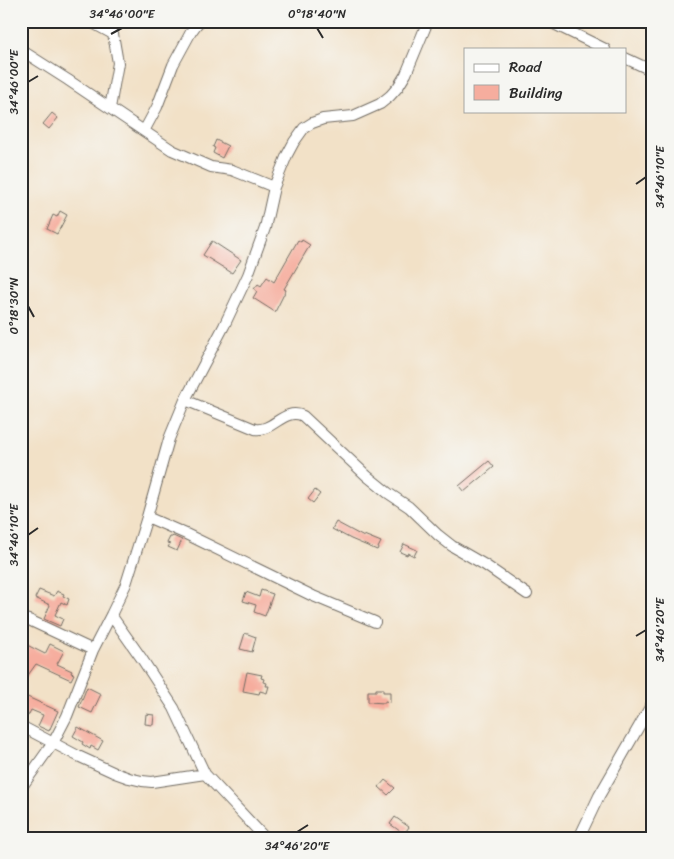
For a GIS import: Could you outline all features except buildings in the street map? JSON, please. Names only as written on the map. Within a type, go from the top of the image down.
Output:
[{"type":"street","points":[[89,21],[113,34]]},
{"type":"street","points":[[108,21],[113,34],[118,63],[110,108]]},
{"type":"street","points":[[144,131],[157,107],[173,65],[191,32],[200,21]]},
{"type":"street","points":[[21,788],[53,743],[67,716],[92,650],[126,584],[148,517],[168,439],[185,400],[224,326],[248,275],[265,228],[274,187],[287,155],[304,128],[312,123],[323,119],[353,116],[380,104],[390,96],[406,74],[428,21]]},
{"type":"street","points":[[548,21],[604,48]]},
{"type":"street","points":[[21,50],[172,150],[211,167],[232,170],[274,187]]},
{"type":"street","points":[[626,58],[653,71]]},
{"type":"street","points":[[185,400],[259,430],[265,429],[290,414],[295,413],[303,416],[367,476],[388,493],[409,506],[438,536],[527,594]]},
{"type":"street","points":[[148,517],[313,596],[375,622]]},
{"type":"street","points":[[111,615],[174,708],[205,774],[265,838]]},
{"type":"street","points":[[21,618],[92,650]]},
{"type":"street","points":[[579,838],[599,796],[653,702]]},
{"type":"street","points":[[21,726],[115,773],[142,782],[205,774]]}]
